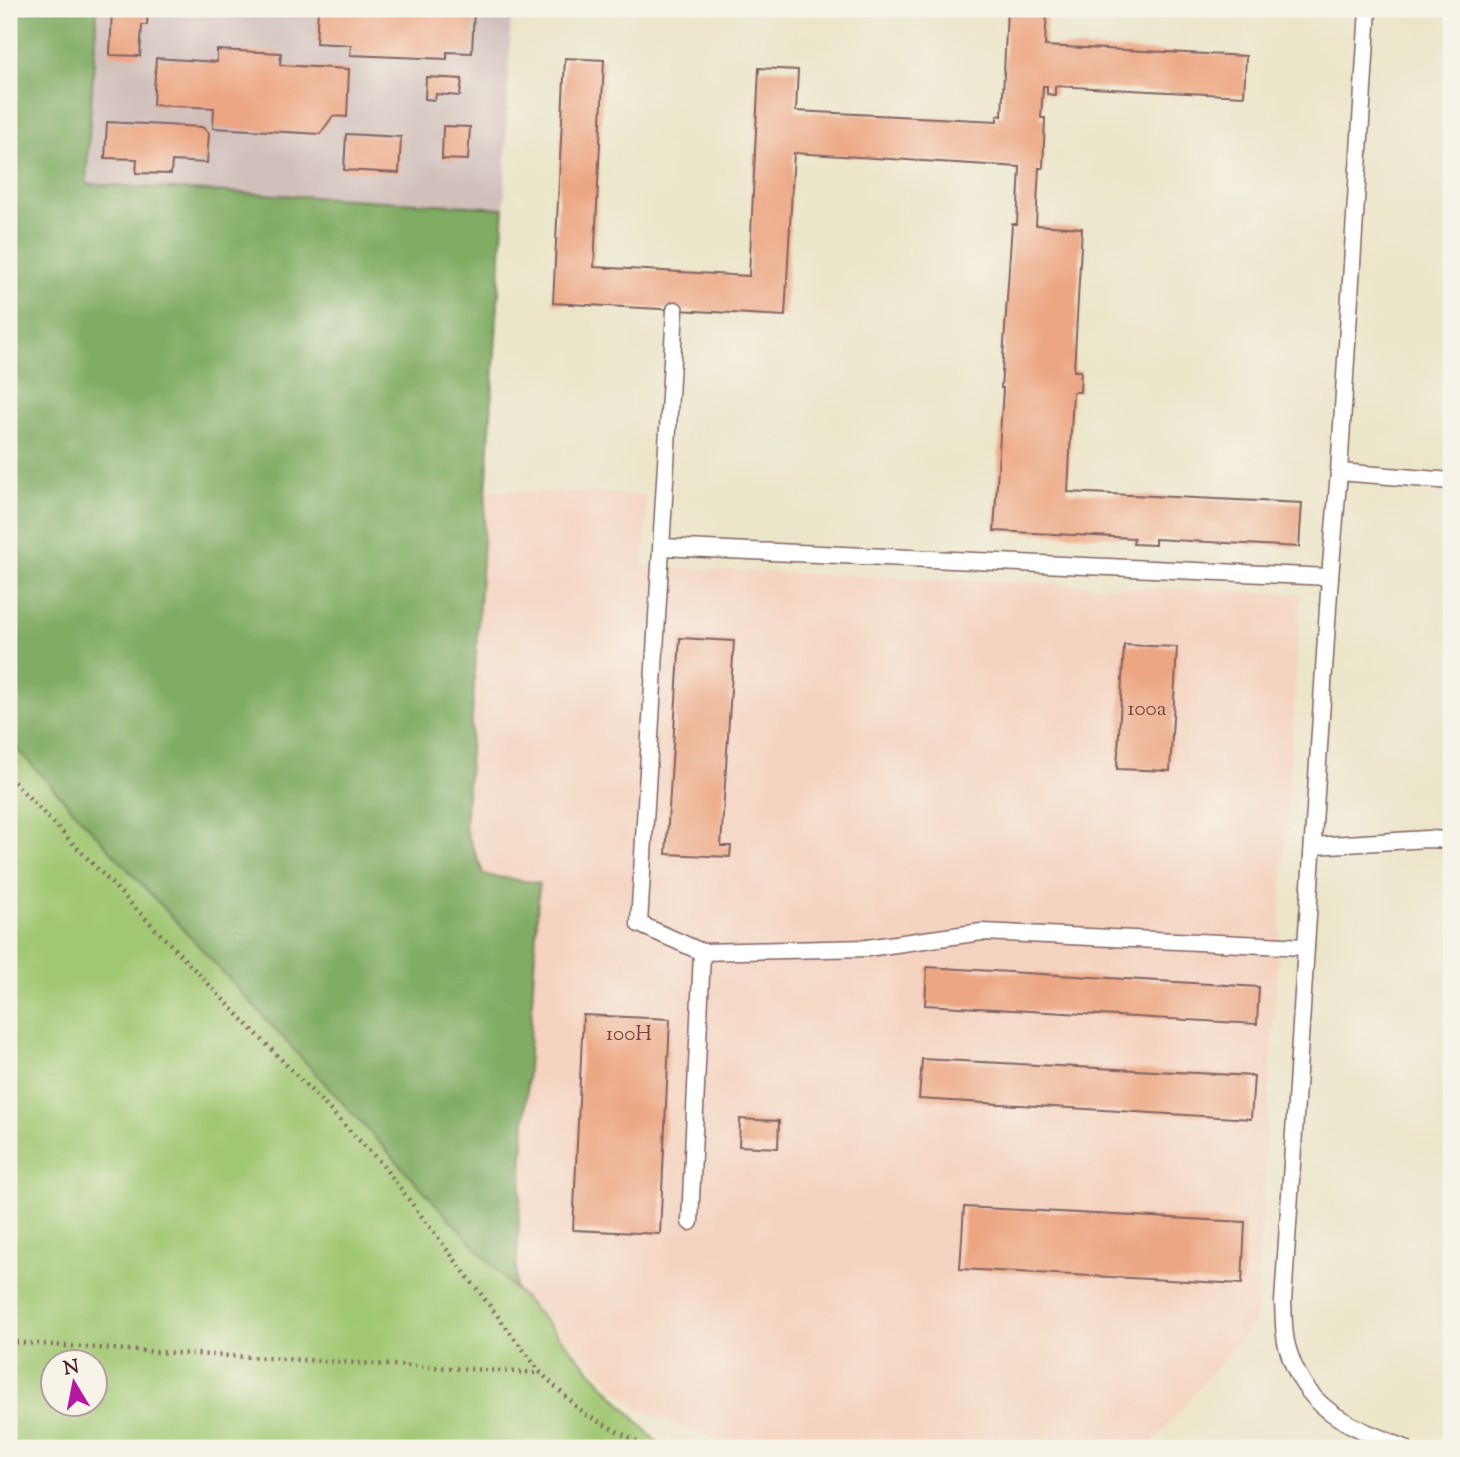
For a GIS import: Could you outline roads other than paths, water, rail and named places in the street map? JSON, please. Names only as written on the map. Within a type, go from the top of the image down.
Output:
[{"type":"lane","points":[[1368,9],[1283,1303],[1286,1345],[1300,1380],[1315,1400],[1358,1429],[1405,1448]]},
{"type":"lane","points":[[675,310],[639,924],[702,952],[867,948],[982,932],[1306,947]]},
{"type":"lane","points":[[1339,472],[1451,481]]},
{"type":"lane","points":[[662,547],[1330,577]]},
{"type":"lane","points":[[1313,846],[1451,840]]},
{"type":"lane","points":[[690,1222],[702,952]]}]
